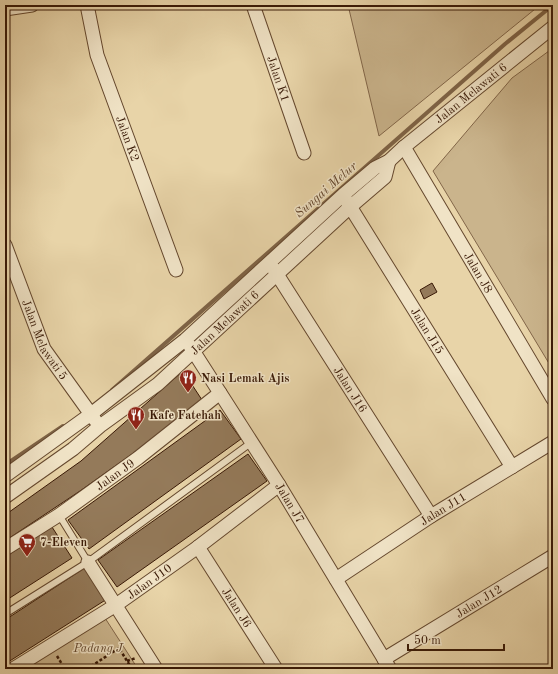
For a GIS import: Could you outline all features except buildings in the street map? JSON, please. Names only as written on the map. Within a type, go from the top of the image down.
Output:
[{"type":"street","points":[[5,9],[32,5]]},
{"type":"street","name":"Jalan K2","points":[[87,5],[98,55],[176,270]]},
{"type":"street","name":"Jalan K1","points":[[253,5],[304,153]]},
{"type":"street","name":"Jalan Melawati 6","points":[[5,476],[91,414],[185,340],[343,195],[375,168],[389,161],[404,147],[553,27]]},
{"type":"street","name":"Jalan J8","points":[[404,147],[553,398]]},
{"type":"street","name":"Jalan Melawati 6","points":[[5,497],[73,449],[100,426],[158,384],[350,207],[385,177],[389,161]]},
{"type":"street","name":"Jalan J15","points":[[343,195],[512,467]]},
{"type":"street","name":"Jalan Melawati 5","points":[[5,245],[44,349],[100,426]]},
{"type":"street","name":"Jalan J16","points":[[269,263],[278,274],[431,516]]},
{"type":"street","name":"Jalan J7","points":[[185,340],[279,484],[387,664]]},
{"type":"street","name":"Jalan J9","points":[[5,549],[59,515],[138,458],[220,393]]},
{"type":"street","name":"Jalan J11","points":[[336,579],[431,516],[553,442]]},
{"type":"street","name":"Jalan J10","points":[[13,669],[116,605],[198,547],[279,484]]},
{"type":"street","name":"Jalan J6","points":[[198,547],[276,669]]},
{"type":"street","name":"Jalan J12","points":[[387,664],[553,556]]},
{"type":"street","points":[[88,562],[156,669]]},
{"type":"lane","points":[[5,614],[88,562],[252,442]]},
{"type":"lane","points":[[59,515],[88,562]]},
{"type":"path","points":[[87,669],[119,648],[132,669]]},
{"type":"path","points":[[57,656],[65,669]]},
{"type":"green space","points":[[348,5],[540,5],[379,136]]},
{"type":"green space","points":[[553,48],[553,370],[433,171],[512,78]]},
{"type":"green space","name":"Padang J","points":[[105,618],[138,669],[25,669]]},
{"type":"waterway","name":"Sungai Melur","points":[[112,390],[505,44],[553,5]]},
{"type":"waterway","name":"Sungai Melur","points":[[5,465],[63,426]]},
{"type":"place","name":"Nasi Lemak Ajis","points":[[188,393]]},
{"type":"place","name":"Kafe Fatehah","points":[[136,430]]},
{"type":"place","name":"7-Eleven","points":[[27,557]]}]
